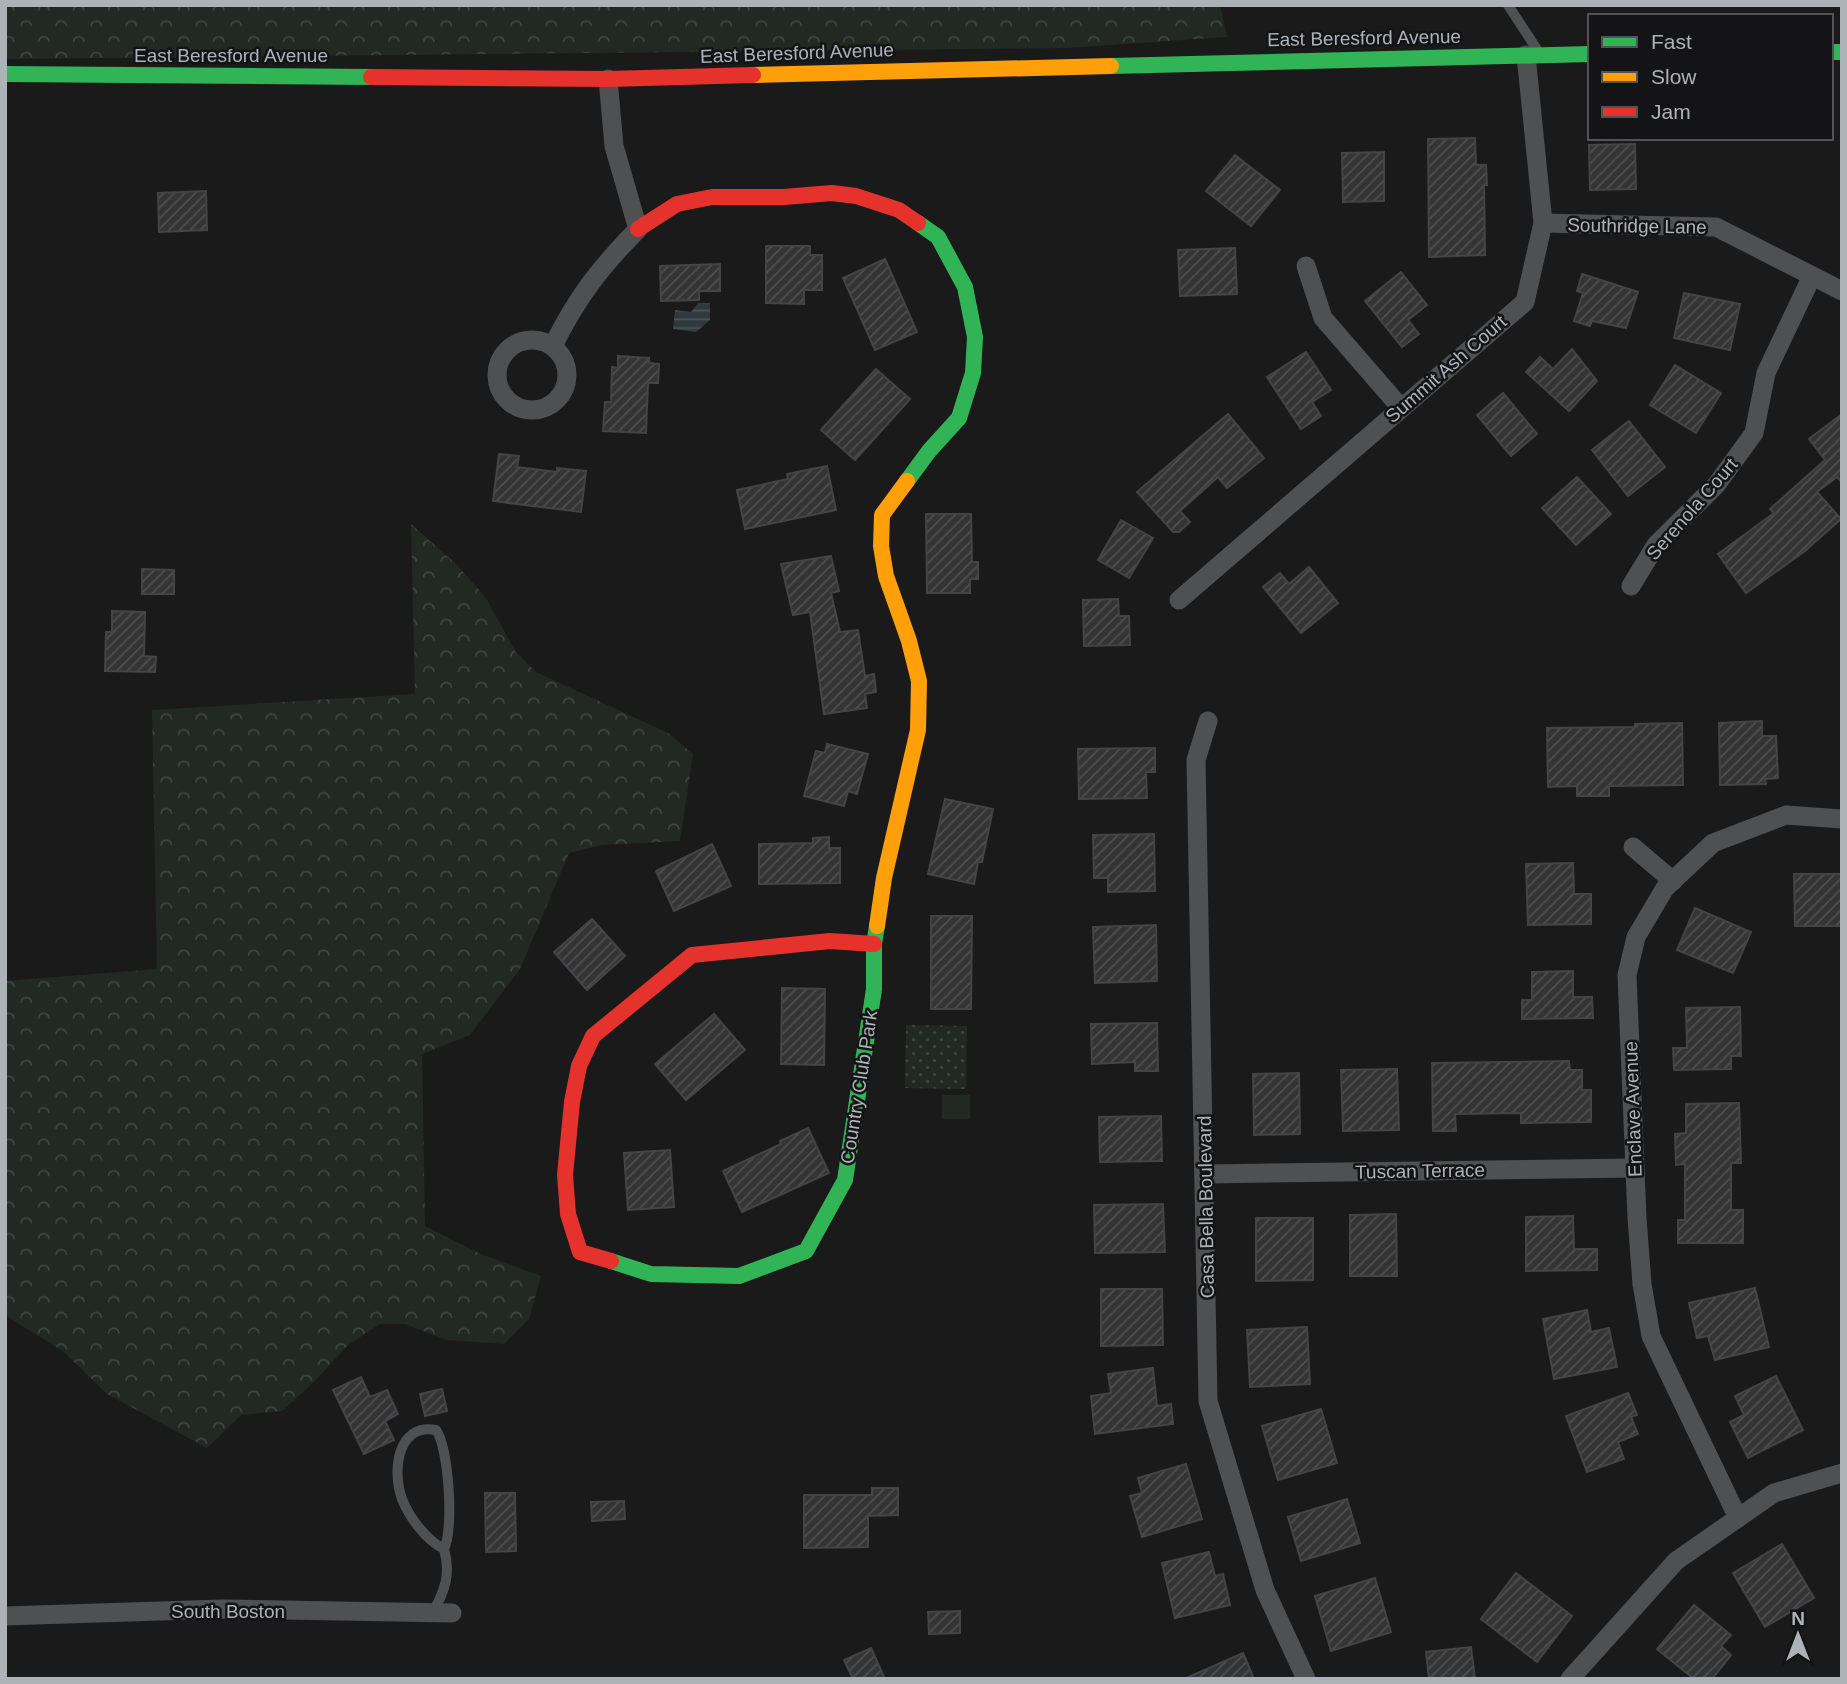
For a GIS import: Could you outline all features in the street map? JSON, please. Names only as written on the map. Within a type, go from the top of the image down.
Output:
[{"type":"street","name":"East Beresford Avenue","points":[[5,74],[608,79],[1588,54]]},
{"type":"street","name":"Summit Ash Court","points":[[1178,600],[1525,302],[1543,223],[1533,55]]},
{"type":"street","points":[[608,79],[614,146],[638,229]]},
{"type":"street","name":"Country Club Park","points":[[553,346],[569,314],[601,267],[638,229],[677,204],[712,197],[784,197],[832,193],[856,196],[899,210],[938,237],[965,287],[975,337],[973,373],[959,418],[929,450],[882,515],[881,546],[886,576],[909,641],[919,681],[918,730],[884,878],[874,944],[874,989],[845,1180],[806,1251],[740,1276],[651,1274],[580,1252],[568,1214],[565,1175],[572,1102],[579,1066],[593,1036],[692,956],[830,941],[874,944]]},
{"type":"street","name":"Southridge Lane","points":[[1543,223],[1716,227],[1842,291]]},
{"type":"street","points":[[1306,266],[1323,318],[1401,408]]},
{"type":"street","name":"Serenola Court","points":[[1632,586],[1656,545],[1717,484],[1754,433],[1766,373],[1812,276]]},
{"type":"street","name":"Casa Bella Boulevard","points":[[1208,721],[1196,760],[1206,1174],[1208,1402],[1265,1590],[1306,1679]]},
{"type":"street","name":"Enclave Avenue","points":[[1738,1518],[1651,1336],[1642,1284],[1627,975],[1636,937],[1665,888],[1713,843],[1786,815],[1842,819]]},
{"type":"street","points":[[1633,847],[1673,881]]},
{"type":"street","name":"Tuscan Terrace","points":[[1206,1174],[1635,1168]]},
{"type":"street","points":[[1570,1679],[1676,1562],[1774,1493],[1842,1473]]},
{"type":"street","name":"South Boston","points":[[5,1616],[222,1609],[442,1613]]},
{"type":"lane","points":[[1508,5],[1533,55]]},
{"type":"lane","points":[[442,1613],[448,1563],[444,1549],[448,1531],[446,1462],[442,1437],[436,1430],[428,1428],[408,1436],[402,1444],[398,1465],[399,1483],[401,1497],[412,1517],[433,1544],[444,1549]]},
{"type":"green space","points":[[5,5],[1220,5],[1227,37],[1067,48],[5,59]]},
{"type":"green space","points":[[411,524],[457,565],[486,598],[515,651],[536,672],[668,733],[693,754],[680,841],[602,845],[569,853],[520,969],[470,1035],[422,1054],[425,1226],[483,1255],[541,1276],[529,1319],[504,1344],[447,1340],[405,1324],[380,1324],[348,1345],[315,1381],[282,1411],[241,1415],[207,1448],[107,1394],[64,1352],[5,1315],[5,981],[157,969],[152,710],[415,694]]},
{"type":"green space","points":[[906,1025],[967,1026],[966,1089],[905,1088]]},
{"type":"green space","points":[[942,1095],[970,1095],[970,1119],[942,1119]]},
{"type":"shaded area","points":[[698,303],[710,303],[710,320],[696,332],[673,329],[675,310],[691,312]]},
{"type":"building","points":[[1475,138],[1476,165],[1486,165],[1485,255],[1429,257],[1428,139]]},
{"type":"building","points":[[1635,144],[1636,189],[1590,190],[1589,145]]},
{"type":"building","points":[[1384,152],[1384,201],[1343,202],[1342,153]]},
{"type":"building","points":[[1235,155],[1280,190],[1251,226],[1206,191]]},
{"type":"building","points":[[206,191],[207,230],[159,232],[158,193]]},
{"type":"building","points":[[766,246],[810,246],[810,255],[822,255],[822,290],[804,290],[804,304],[766,303]]},
{"type":"building","points":[[1235,248],[1237,294],[1180,296],[1178,250]]},
{"type":"building","points":[[885,259],[917,332],[875,350],[843,278]]},
{"type":"building","points":[[720,264],[720,291],[699,291],[699,300],[661,301],[660,266]]},
{"type":"building","points":[[1401,272],[1427,305],[1408,320],[1419,334],[1402,347],[1365,301]]},
{"type":"building","points":[[1582,274],[1638,292],[1626,328],[1592,321],[1590,326],[1574,321],[1583,293],[1577,291]]},
{"type":"building","points":[[1684,293],[1740,304],[1730,350],[1674,338]]},
{"type":"building","points":[[1572,349],[1597,381],[1569,411],[1526,372],[1540,357],[1553,369]]},
{"type":"building","points":[[1306,352],[1331,390],[1312,402],[1321,416],[1301,429],[1267,377]]},
{"type":"building","points":[[618,356],[649,358],[649,363],[659,364],[658,383],[648,383],[646,433],[603,431],[605,402],[611,402],[612,367],[618,368]]},
{"type":"building","points":[[1675,365],[1721,393],[1696,433],[1650,405]]},
{"type":"building","points":[[876,369],[910,399],[855,460],[821,430]]},
{"type":"building","points":[[1503,393],[1537,434],[1511,456],[1477,415]]},
{"type":"building","points":[[1228,414],[1264,458],[1227,488],[1218,477],[1180,511],[1190,522],[1179,532],[1173,532],[1137,492]]},
{"type":"building","points":[[1842,414],[1842,483],[1837,477],[1817,492],[1841,519],[1805,551],[1746,593],[1718,554],[1774,513],[1770,509],[1825,460],[1809,439]]},
{"type":"building","points":[[1629,421],[1665,467],[1628,496],[1592,450]]},
{"type":"building","points":[[499,454],[519,456],[517,467],[557,472],[557,468],[586,471],[581,512],[493,501]]},
{"type":"building","points":[[827,466],[836,510],[745,529],[737,490],[788,479],[787,474]]},
{"type":"building","points":[[1577,477],[1611,514],[1576,545],[1542,508]]},
{"type":"building","points":[[926,514],[971,514],[972,562],[978,562],[978,579],[970,579],[970,593],[927,593]]},
{"type":"building","points":[[1121,520],[1153,538],[1129,578],[1098,560]]},
{"type":"building","points":[[831,556],[839,591],[831,593],[840,632],[858,630],[865,676],[874,674],[876,692],[865,694],[867,708],[824,714],[810,612],[793,615],[781,564]]},
{"type":"building","points":[[1309,567],[1338,603],[1301,633],[1263,587],[1280,573],[1289,584]]},
{"type":"building","points":[[142,569],[174,570],[174,594],[142,594]]},
{"type":"building","points":[[1118,599],[1119,616],[1129,616],[1130,645],[1084,646],[1083,600]]},
{"type":"building","points":[[112,611],[145,612],[144,656],[156,657],[155,672],[105,671],[106,632],[112,632]]},
{"type":"building","points":[[1762,721],[1762,736],[1776,736],[1778,778],[1765,779],[1766,784],[1720,785],[1719,723]]},
{"type":"building","points":[[1682,723],[1683,785],[1609,786],[1609,796],[1577,796],[1577,786],[1548,787],[1547,728],[1635,727],[1635,724]]},
{"type":"building","points":[[827,744],[868,754],[857,794],[848,791],[844,806],[804,796],[816,751],[825,753]]},
{"type":"building","points":[[1155,748],[1155,772],[1146,772],[1147,798],[1079,799],[1078,749]]},
{"type":"building","points":[[945,799],[993,809],[982,862],[978,862],[974,884],[928,874]]},
{"type":"building","points":[[1154,834],[1155,891],[1108,892],[1108,878],[1094,878],[1093,835]]},
{"type":"building","points":[[829,837],[829,848],[840,848],[840,883],[759,884],[759,844],[813,843],[813,838]]},
{"type":"building","points":[[712,844],[731,886],[674,911],[656,871]]},
{"type":"building","points":[[1573,863],[1574,894],[1591,894],[1591,924],[1528,925],[1526,864]]},
{"type":"building","points":[[1794,874],[1842,874],[1842,926],[1795,926]]},
{"type":"building","points":[[1695,908],[1751,932],[1733,973],[1677,950]]},
{"type":"building","points":[[931,916],[972,916],[971,1009],[931,1009]]},
{"type":"building","points":[[592,919],[625,956],[587,990],[554,952]]},
{"type":"building","points":[[1156,925],[1157,981],[1095,983],[1093,927]]},
{"type":"building","points":[[1573,971],[1573,997],[1592,997],[1593,1018],[1522,1019],[1522,1000],[1532,1000],[1532,972]]},
{"type":"building","points":[[782,988],[825,989],[824,1065],[781,1064]]},
{"type":"building","points":[[1740,1007],[1741,1056],[1731,1056],[1731,1069],[1674,1070],[1673,1048],[1687,1048],[1686,1008]]},
{"type":"building","points":[[714,1014],[745,1050],[686,1100],[655,1064]]},
{"type":"building","points":[[1157,1023],[1158,1071],[1135,1071],[1135,1062],[1092,1064],[1091,1024]]},
{"type":"building","points":[[1569,1061],[1570,1070],[1582,1070],[1582,1090],[1591,1090],[1591,1122],[1521,1123],[1521,1113],[1455,1114],[1456,1131],[1433,1131],[1432,1063]]},
{"type":"building","points":[[1397,1069],[1399,1130],[1343,1131],[1341,1070]]},
{"type":"building","points":[[1299,1073],[1300,1134],[1254,1135],[1253,1074]]},
{"type":"building","points":[[1739,1103],[1741,1163],[1731,1163],[1731,1210],[1743,1210],[1743,1243],[1678,1243],[1678,1220],[1685,1220],[1685,1164],[1676,1165],[1675,1134],[1686,1133],[1686,1104]]},
{"type":"building","points":[[1161,1116],[1162,1161],[1100,1162],[1099,1117]]},
{"type":"building","points":[[808,1128],[829,1173],[742,1212],[723,1171]]},
{"type":"building","points":[[670,1150],[674,1207],[628,1210],[624,1153]]},
{"type":"building","points":[[1163,1204],[1165,1252],[1095,1253],[1094,1205]]},
{"type":"building","points":[[1396,1214],[1397,1276],[1350,1276],[1350,1215]]},
{"type":"building","points":[[1573,1216],[1574,1249],[1597,1249],[1597,1270],[1526,1271],[1526,1217]]},
{"type":"building","points":[[1256,1218],[1313,1218],[1313,1280],[1256,1281]]},
{"type":"building","points":[[1755,1288],[1769,1347],[1715,1360],[1708,1336],[1697,1338],[1689,1303]]},
{"type":"building","points":[[1101,1289],[1162,1289],[1163,1345],[1101,1346]]},
{"type":"building","points":[[1587,1310],[1591,1332],[1609,1328],[1617,1367],[1554,1379],[1543,1319]]},
{"type":"building","points":[[1307,1327],[1310,1384],[1250,1387],[1247,1330]]},
{"type":"building","points":[[1153,1368],[1157,1406],[1171,1404],[1173,1424],[1095,1434],[1091,1396],[1111,1393],[1108,1374]]},
{"type":"building","points":[[1776,1376],[1803,1430],[1748,1458],[1730,1422],[1744,1415],[1735,1396]]},
{"type":"building","points":[[361,1377],[370,1397],[387,1390],[398,1414],[385,1421],[394,1440],[364,1454],[333,1390]]},
{"type":"building","points":[[442,1389],[447,1411],[425,1416],[420,1394]]},
{"type":"building","points":[[1628,1393],[1637,1415],[1631,1417],[1638,1434],[1618,1442],[1624,1459],[1587,1472],[1566,1416]]},
{"type":"building","points":[[1321,1409],[1337,1463],[1278,1480],[1262,1426]]},
{"type":"building","points":[[1186,1464],[1202,1519],[1142,1537],[1130,1496],[1142,1493],[1138,1478]]},
{"type":"building","points":[[872,1488],[898,1488],[898,1515],[868,1516],[868,1547],[804,1548],[804,1495],[872,1495]]},
{"type":"building","points":[[485,1493],[515,1493],[516,1551],[486,1552]]},
{"type":"building","points":[[1347,1499],[1360,1543],[1301,1561],[1288,1517]]},
{"type":"building","points":[[624,1501],[625,1519],[592,1521],[591,1502]]},
{"type":"building","points":[[1782,1544],[1814,1598],[1765,1627],[1733,1573]]},
{"type":"building","points":[[1209,1552],[1215,1576],[1223,1574],[1230,1605],[1175,1618],[1162,1563]]},
{"type":"building","points":[[1516,1573],[1572,1616],[1537,1662],[1481,1619]]},
{"type":"building","points":[[1375,1578],[1391,1632],[1331,1651],[1315,1596]]},
{"type":"building","points":[[1694,1605],[1731,1635],[1721,1646],[1731,1655],[1712,1679],[1694,1679],[1657,1649]]},
{"type":"building","points":[[960,1611],[960,1633],[929,1634],[928,1612]]},
{"type":"building","points":[[1471,1647],[1475,1679],[1429,1679],[1426,1652]]},
{"type":"building","points":[[871,1648],[885,1679],[853,1679],[844,1660]]},
{"type":"building","points":[[1243,1653],[1254,1679],[1184,1679]]},
{"type":"traffic: fast","points":[[1833,52],[1842,52]]},
{"type":"traffic: fast","points":[[1111,66],[1588,54]]},
{"type":"traffic: fast","points":[[5,74],[371,77]]},
{"type":"traffic: fast","points":[[907,481],[929,451],[959,418],[973,373],[975,337],[965,287],[938,237],[918,223]]},
{"type":"traffic: fast","points":[[611,1261],[651,1274],[739,1276],[806,1251],[845,1180],[874,989],[874,944],[877,926]]},
{"type":"traffic: slow","points":[[753,75],[1111,66]]},
{"type":"traffic: slow","points":[[877,926],[884,878],[918,730],[919,681],[909,641],[886,576],[881,546],[882,515],[907,481]]},
{"type":"traffic: jam","points":[[371,77],[608,79],[753,75]]},
{"type":"traffic: jam","points":[[638,229],[677,204],[712,197],[784,197],[832,193],[856,196],[899,210],[918,223]]},
{"type":"traffic: jam","points":[[611,1261],[580,1252],[568,1214],[565,1175],[572,1102],[579,1066],[593,1036],[692,955],[830,941],[874,944]]}]
